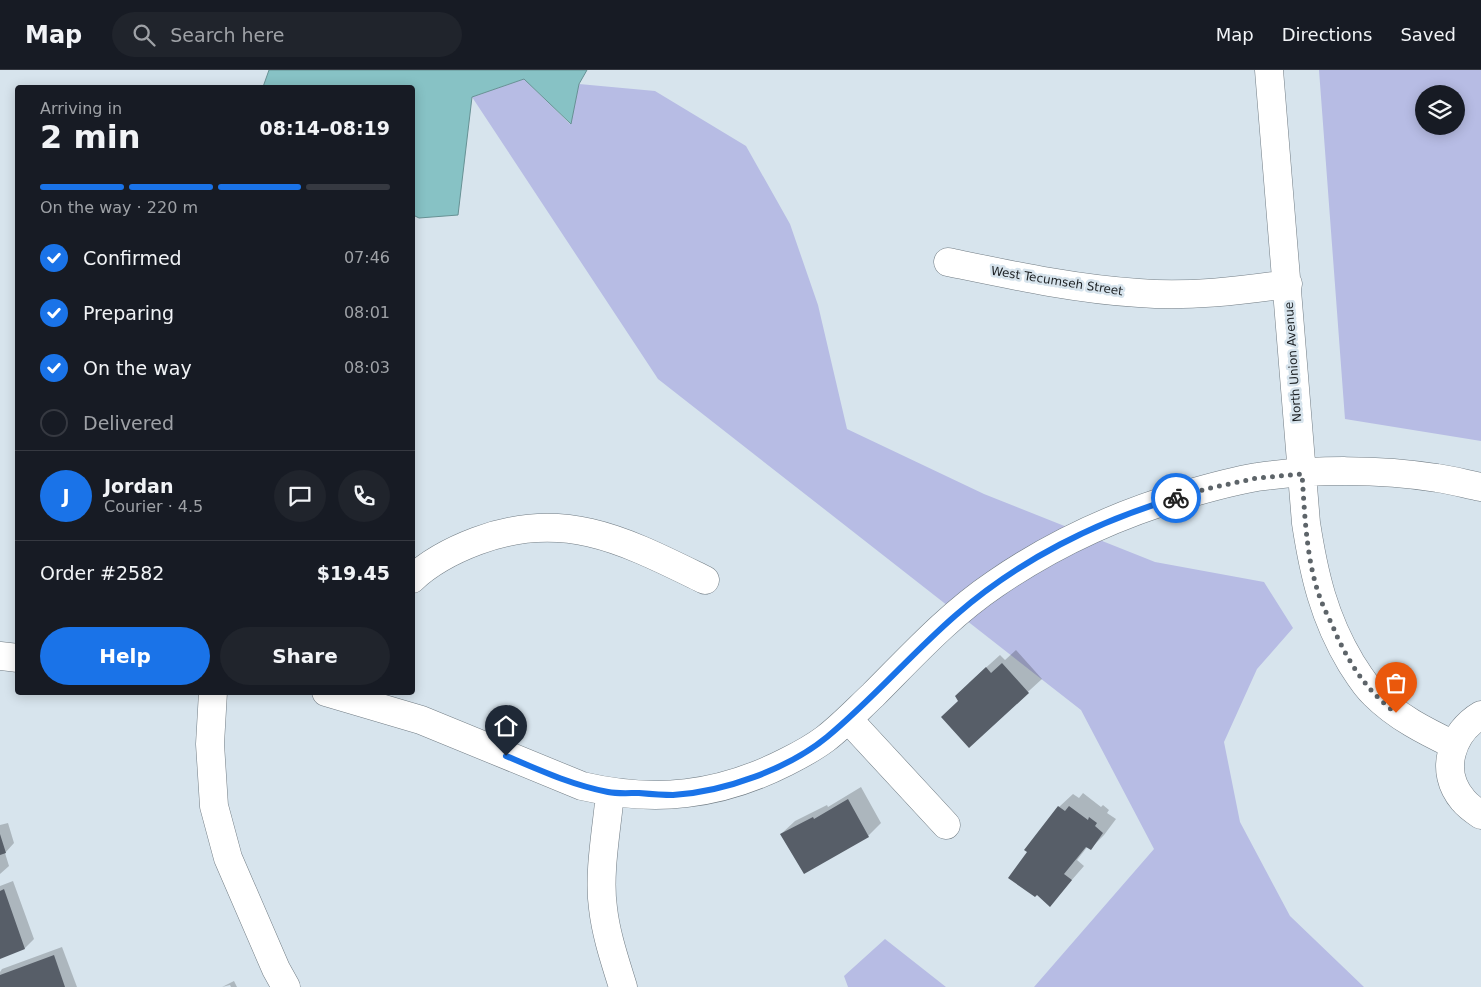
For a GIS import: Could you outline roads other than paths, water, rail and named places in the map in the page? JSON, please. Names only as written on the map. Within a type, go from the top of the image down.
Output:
[{"type":"street","name":"North Union Avenue","points":[[1269,70],[1288,284],[1306,523],[1313,568],[1322,601],[1343,650],[1372,693],[1405,720],[1454,745]]},
{"type":"street","name":"West Tecumseh Street","points":[[948,262],[1028,279],[1141,294],[1179,294],[1250,289],[1288,284]]},
{"type":"street","points":[[343,695],[421,720],[582,786],[610,792],[672,795],[723,788],[774,768],[806,752],[825,739],[957,614],[993,586],[1031,560],[1113,519],[1154,504],[1206,489],[1257,478],[1302,474],[1340,472],[1396,473],[1439,478],[1481,487]]},
{"type":"street","points":[[415,577],[434,561],[453,550],[493,535],[524,529],[550,527],[597,533],[621,541],[705,580]]},
{"type":"street","points":[[0,656],[15,658]]},
{"type":"street","points":[[213,695],[210,744],[214,806],[228,858],[276,970],[286,987]]},
{"type":"street","points":[[1481,715],[1465,726],[1454,745],[1450,766],[1452,781],[1462,799],[1481,815]]},
{"type":"street","points":[[848,719],[946,825]]},
{"type":"street","points":[[610,792],[603,871],[602,907],[610,944],[623,987]]}]
